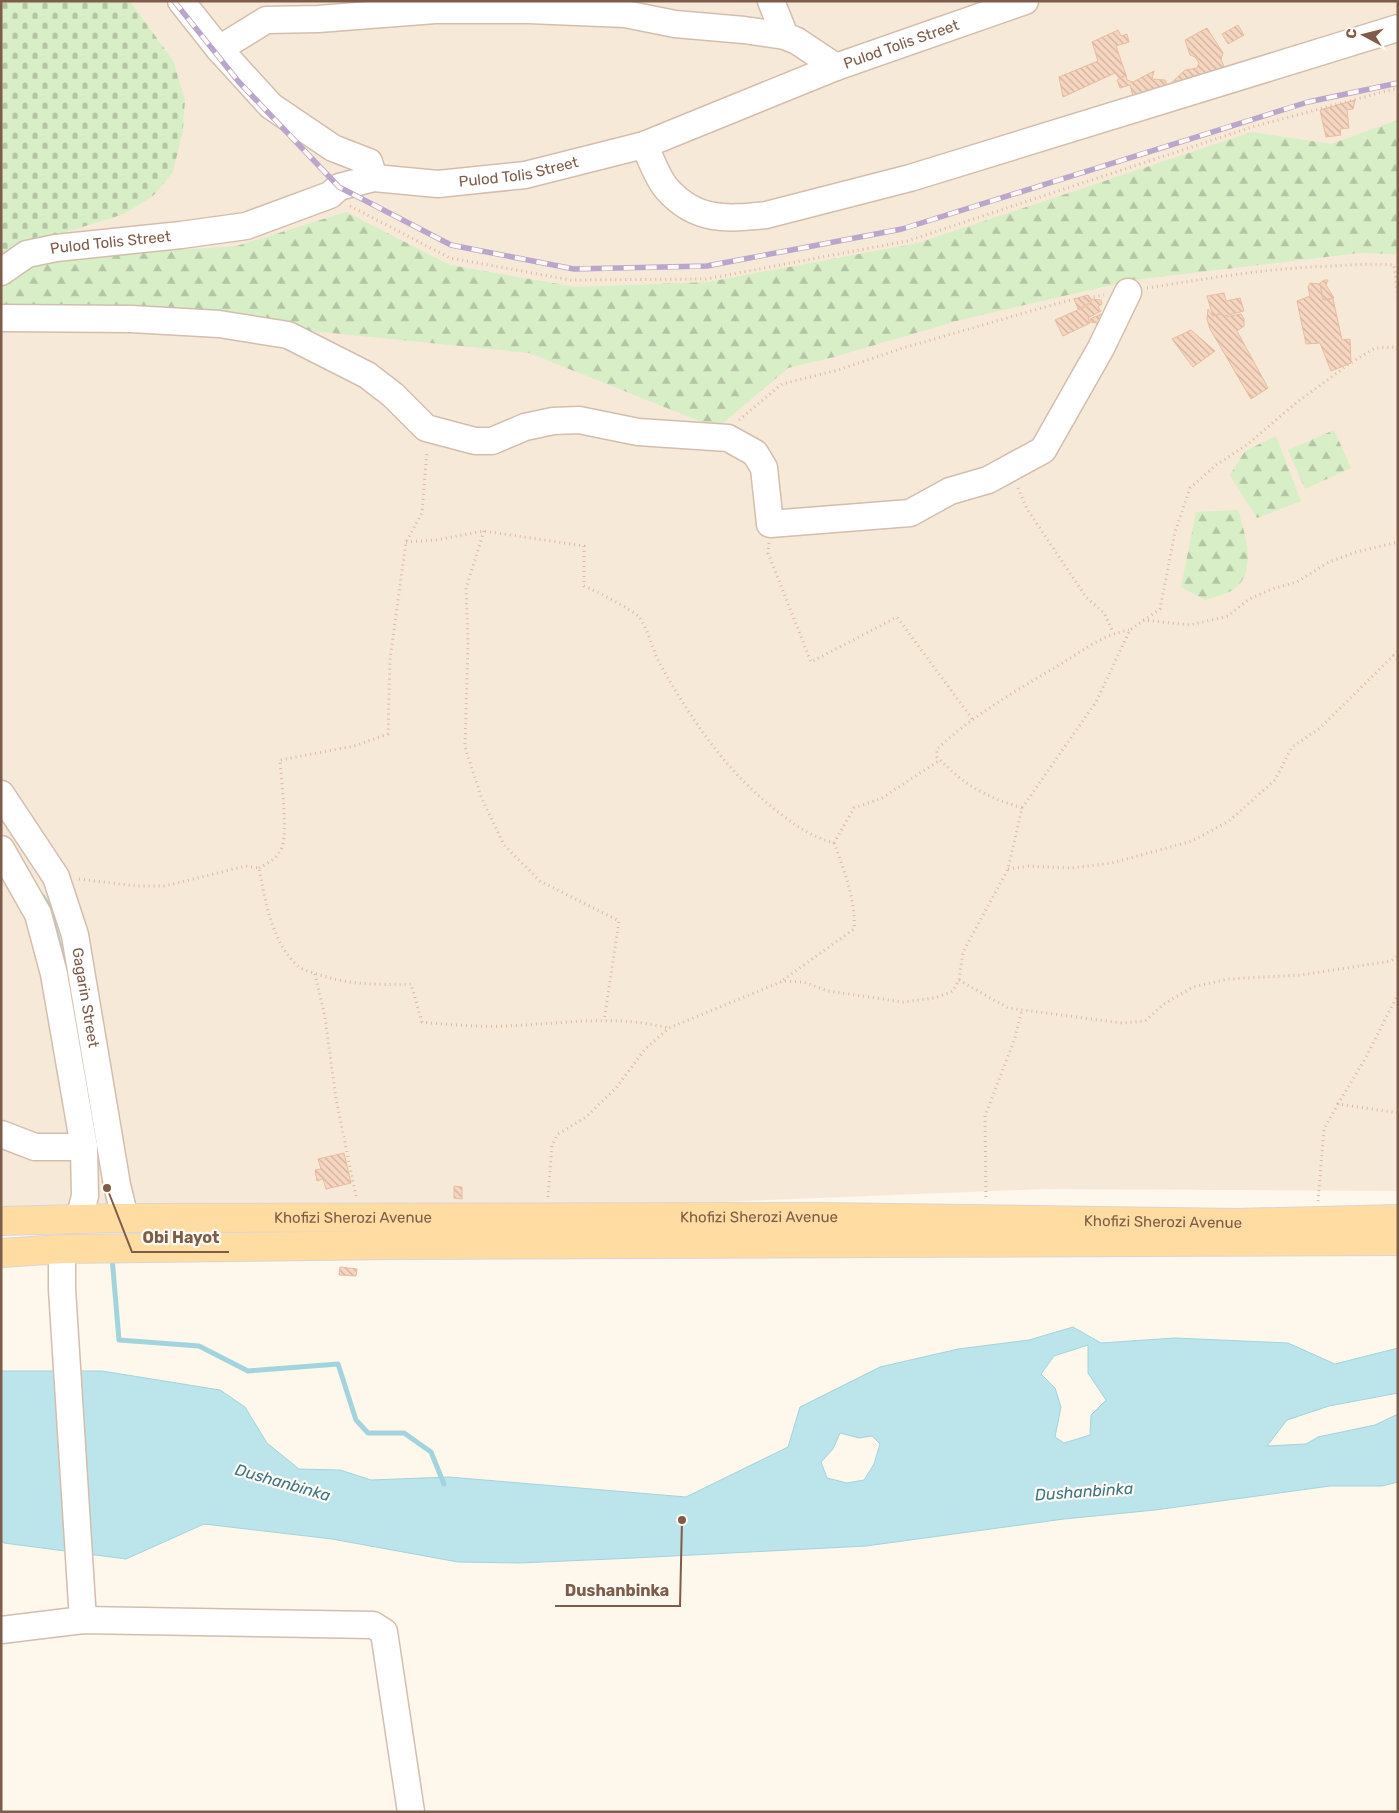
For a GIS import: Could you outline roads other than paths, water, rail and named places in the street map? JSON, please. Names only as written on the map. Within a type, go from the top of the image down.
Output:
[{"type":"main road","name":"Khofizi Sherozi Avenue","points":[[1,1221],[122,1218],[548,1219],[823,1217],[1236,1223],[1398,1219]]},
{"type":"main road","name":"Khofizi Sherozi Avenue","points":[[62,1249],[430,1245],[1398,1241]]},
{"type":"main road","points":[[1,1253],[62,1249]]},
{"type":"street","points":[[182,1],[219,49],[271,106],[333,148],[369,162],[374,178]]},
{"type":"street","points":[[771,1],[785,36]]},
{"type":"street","name":"Pulod Tolis Street","points":[[1,272],[27,254],[56,248],[246,226],[330,195],[339,187],[374,178],[438,184],[525,175],[644,145],[836,67],[1019,3]]},
{"type":"street","points":[[219,49],[266,20],[318,19],[488,5],[625,14],[675,24],[744,30],[785,36],[797,40],[836,67]]},
{"type":"street","points":[[644,145],[666,188],[684,204],[706,216],[742,218],[766,215],[910,178],[1398,28]]},
{"type":"street","points":[[1,318],[141,320],[219,324],[288,335],[366,375],[393,395],[426,428],[476,440],[492,441],[525,427],[553,421],[579,420],[638,432],[728,438],[755,453],[764,468],[770,524],[910,513],[950,491],[988,480],[1043,450],[1101,348],[1128,292]]},
{"type":"street","name":"Gagarin Street","points":[[1,794],[56,877],[75,935],[122,1218]]},
{"type":"street","points":[[2,850],[38,914],[54,974],[84,1147],[86,1196],[83,1219]]},
{"type":"street","points":[[1,1134],[35,1147],[84,1147]]},
{"type":"street","points":[[62,1249],[62,1289],[83,1620]]},
{"type":"street","points":[[1,1630],[83,1620],[373,1625],[384,1632],[412,1812]]},
{"type":"water","points":[[1073,1327],[1101,1343],[1175,1338],[1288,1343],[1335,1364],[1398,1348],[1398,1393],[1329,1406],[1287,1420],[1267,1446],[1306,1444],[1318,1437],[1375,1425],[1398,1414],[1398,1482],[1382,1486],[1330,1486],[866,1546],[520,1563],[458,1562],[332,1539],[204,1524],[126,1559],[4,1543],[1,1540],[1,1371],[102,1371],[220,1390],[245,1407],[267,1443],[299,1469],[340,1470],[371,1480],[449,1477],[686,1497],[788,1447],[800,1407],[880,1367],[958,1349],[1029,1340]],"holes":[[[1088,1345],[1088,1373],[1106,1400],[1091,1415],[1090,1435],[1064,1443],[1055,1437],[1061,1407],[1055,1388],[1041,1374],[1054,1356]],[[840,1433],[859,1438],[872,1436],[880,1444],[874,1464],[864,1480],[847,1483],[827,1478],[821,1462],[833,1449]]]},
{"type":"waterway","points":[[43,897],[49,906],[67,974]]},
{"type":"waterway","points":[[71,995],[83,1061]]},
{"type":"waterway","points":[[112,1257],[119,1340],[199,1346],[248,1371],[338,1364],[356,1420],[368,1433],[404,1433],[431,1452],[444,1484]]},
{"type":"railway","points":[[174,1],[238,81],[339,187],[451,245],[574,269],[707,266],[902,229],[1308,102],[1398,83]]},
{"type":"place","name":"Obi Hayot","points":[[107,1188]]},
{"type":"place","name":"Dushanbinka","points":[[682,1520]]}]
